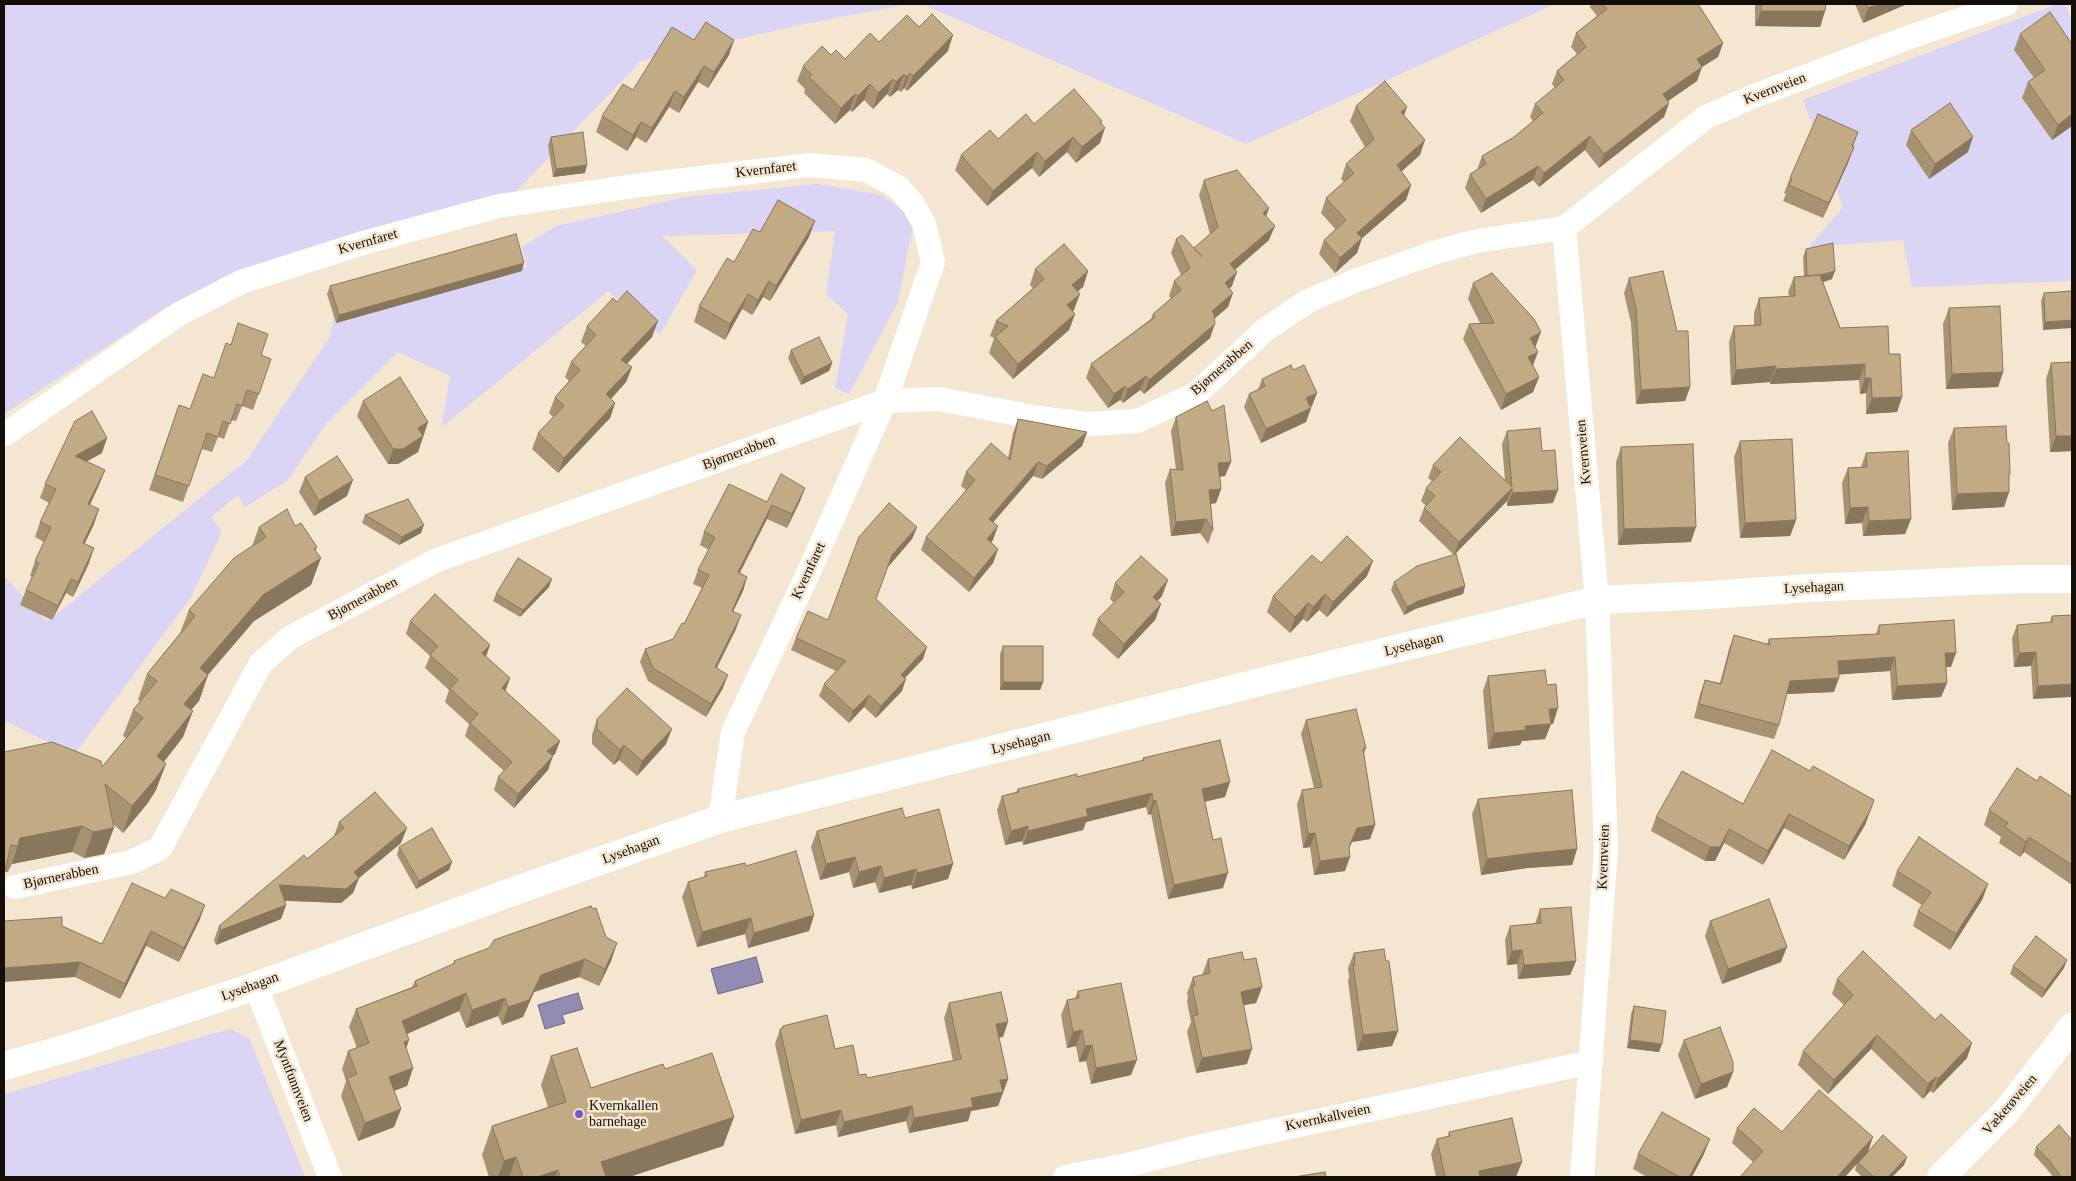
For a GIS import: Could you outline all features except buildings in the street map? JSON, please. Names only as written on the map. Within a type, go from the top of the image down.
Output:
[{"type":"street","name":"Kvernveien","points":[[1582,1177],[1606,850],[1597,600],[1564,228],[1706,117],[1752,97],[1904,39],[2006,4]]},
{"type":"street","name":"Kvernfaret","points":[[4,434],[179,314],[242,282],[363,243],[499,206],[641,185],[809,165],[866,170],[898,187],[913,204],[924,224],[933,262],[885,401],[806,578],[733,732],[720,818]]},
{"type":"street","name":"Bjørnerabben","points":[[15,887],[132,862],[160,848],[262,663],[291,637],[437,560],[885,401],[939,399],[1046,419],[1088,424],[1137,422],[1196,394],[1266,329],[1308,301],[1436,252],[1477,241],[1564,228]]},
{"type":"street","name":"Lysehagan","points":[[4,1066],[71,1047],[256,986],[720,818],[1272,679],[1597,600],[1710,595],[1820,587],[2019,579],[2072,579]]},
{"type":"street","name":"Myntfunnveien","points":[[256,986],[330,1177]]},
{"type":"street","name":"Vækerøveien","points":[[1941,1177],[2006,1112],[2072,1026]]},
{"type":"street","name":"Kvernkallveien","points":[[1065,1177],[1591,1062]]},
{"type":"shaded area","points":[[4,4],[909,4],[804,24],[641,61],[506,202],[363,243],[166,307],[4,414]]},
{"type":"shaded area","points":[[922,4],[1555,4],[1246,144]]},
{"type":"shaded area","points":[[2057,4],[2065,4],[2072,21],[2072,281],[1912,287],[1903,240],[1809,247],[1843,207],[1803,100]]},
{"type":"shaded area","points":[[817,184],[881,195],[914,219],[898,302],[849,394],[835,388],[848,314],[826,294],[835,231],[662,236],[697,270],[660,335],[608,291],[441,428],[450,376],[398,352],[325,425],[288,480],[245,507],[238,495],[211,517],[222,532],[191,597],[74,755],[7,722],[4,725],[4,576],[47,622],[247,460],[330,337],[334,314],[527,267],[522,247],[556,226],[686,197]]},
{"type":"shaded area","points":[[756,957],[763,982],[718,994],[711,969]]},
{"type":"shaded area","points":[[578,993],[583,1009],[562,1015],[565,1023],[545,1029],[538,1005]]},
{"type":"shaded area","points":[[230,1029],[249,1038],[305,1177],[4,1177],[4,1094]]},
{"type":"place","name":"Kvernkallen barnehage","points":[[579,1114]]}]
